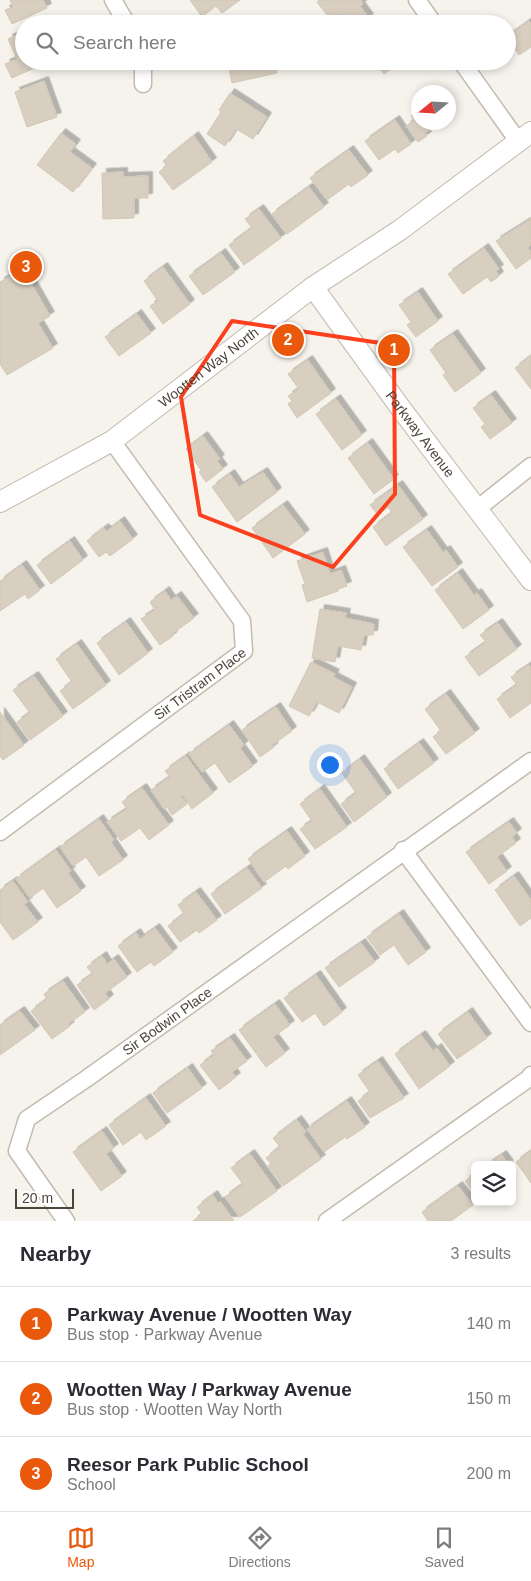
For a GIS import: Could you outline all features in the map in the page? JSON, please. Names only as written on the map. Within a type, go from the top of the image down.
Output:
[{"type":"street","points":[[113,0],[122,15]]},
{"type":"street","points":[[417,0],[428,15]]},
{"type":"street","points":[[143,70],[143,84]]},
{"type":"street","points":[[468,70],[524,137]]},
{"type":"street","name":"Wootten Way North","points":[[0,502],[112,441],[314,287],[400,230],[524,137]]},
{"type":"street","name":"Parkway Avenue","points":[[314,287],[402,410],[531,580]]},
{"type":"street","name":"Sir Tristram Place","points":[[0,832],[244,652],[242,621],[112,441]]},
{"type":"street","points":[[477,509],[531,466]]},
{"type":"street","name":"Sir Bodwin Place","points":[[66,1221],[17,1151],[27,1119],[531,760]]},
{"type":"street","points":[[404,850],[531,1023]]},
{"type":"street","points":[[327,1221],[528,1079],[531,1075]]},
{"type":"highlighted area","points":[[232,321],[394,345],[395,494],[333,567],[200,515],[181,397]]},
{"type":"building","points":[[10,0],[43,0],[47,8],[32,15],[15,15],[15,23],[12,24],[5,10],[13,7]]},
{"type":"building","points":[[190,0],[240,0],[222,13],[216,6],[205,15],[201,15]]},
{"type":"building","points":[[319,0],[361,0],[363,4],[360,6],[367,15],[327,15],[317,2]]},
{"type":"building","points":[[529,21],[531,23],[531,47],[519,55],[516,50],[516,30]]},
{"type":"building","points":[[15,36],[15,55],[8,39]]},
{"type":"building","points":[[15,60],[15,70],[30,70],[12,78],[5,64]]},
{"type":"building","points":[[229,70],[276,70],[277,73],[232,83]]},
{"type":"building","points":[[381,70],[389,70],[384,74]]},
{"type":"building","points":[[44,81],[57,117],[27,127],[15,92]]},
{"type":"building","points":[[230,93],[267,117],[253,139],[236,129],[225,146],[207,134]]},
{"type":"building","points":[[395,120],[411,144],[398,153],[395,149],[379,160],[365,141]]},
{"type":"building","points":[[411,122],[411,130],[429,130],[425,133],[427,136],[418,142],[406,126]]},
{"type":"building","points":[[61,133],[76,144],[70,152],[92,168],[73,192],[37,165]]},
{"type":"building","points":[[194,136],[212,162],[173,190],[159,172],[167,166],[163,161]]},
{"type":"building","points":[[349,150],[368,175],[351,187],[349,184],[327,200],[310,178]]},
{"type":"building","points":[[123,172],[123,177],[148,176],[148,198],[134,198],[134,218],[103,219],[102,173]]},
{"type":"building","points":[[309,187],[324,207],[287,234],[272,214]]},
{"type":"building","points":[[259,209],[281,238],[244,265],[229,245],[252,228],[245,219]]},
{"type":"building","points":[[531,219],[531,245],[528,248],[531,252],[531,258],[516,269],[496,241]]},
{"type":"building","points":[[484,248],[499,269],[496,271],[499,276],[491,282],[487,277],[463,294],[448,274]]},
{"type":"building","points":[[221,253],[235,272],[203,295],[189,276]]},
{"type":"building","points":[[163,267],[190,304],[163,324],[150,306],[158,301],[144,281]]},
{"type":"building","points":[[23,269],[50,316],[38,323],[53,348],[7,375],[0,364],[0,282]]},
{"type":"building","points":[[418,292],[438,321],[416,337],[407,325],[411,322],[399,305]]},
{"type":"building","points":[[137,314],[151,333],[119,356],[105,337]]},
{"type":"building","points":[[453,334],[481,373],[455,392],[443,375],[446,373],[430,350]]},
{"type":"building","points":[[531,356],[531,389],[515,368]]},
{"type":"building","points":[[308,360],[331,393],[297,418],[288,404],[292,401],[288,396],[299,389],[288,374]]},
{"type":"building","points":[[491,395],[512,423],[490,439],[481,427],[485,424],[473,408]]},
{"type":"building","points":[[336,399],[362,435],[342,450],[316,414]]},
{"type":"building","points":[[203,436],[220,459],[217,461],[223,469],[206,482],[199,472],[201,470],[186,449]]},
{"type":"building","points":[[368,443],[394,479],[374,494],[348,458]]},
{"type":"building","points":[[263,472],[277,492],[237,522],[212,487],[230,474],[239,487]]},
{"type":"building","points":[[398,485],[423,519],[386,546],[373,527],[392,513],[388,507],[378,515],[370,505]]},
{"type":"building","points":[[283,505],[305,534],[273,558],[252,528]]},
{"type":"building","points":[[120,521],[133,539],[110,556],[106,552],[99,557],[87,541],[104,528],[107,531]]},
{"type":"building","points":[[427,530],[443,552],[446,550],[458,567],[432,586],[403,547]]},
{"type":"building","points":[[70,541],[83,560],[51,584],[37,565]]},
{"type":"building","points":[[323,552],[330,574],[341,570],[347,586],[307,602],[302,585],[305,584],[297,561]]},
{"type":"building","points":[[22,565],[40,590],[28,599],[25,594],[0,611],[0,581]]},
{"type":"building","points":[[458,573],[474,595],[477,593],[489,610],[463,629],[435,590]]},
{"type":"building","points":[[165,591],[171,600],[177,596],[194,618],[160,645],[141,619],[155,610],[150,602]]},
{"type":"building","points":[[320,609],[346,613],[345,618],[374,624],[373,635],[364,635],[361,650],[338,646],[335,662],[312,658]]},
{"type":"building","points":[[126,622],[148,653],[119,675],[97,643]]},
{"type":"building","points":[[498,623],[517,649],[479,676],[465,657],[486,642],[480,635]]},
{"type":"building","points":[[77,644],[106,685],[73,709],[60,691],[72,682],[56,659]]},
{"type":"building","points":[[311,662],[335,674],[333,677],[352,687],[339,713],[317,702],[309,716],[289,706]]},
{"type":"building","points":[[529,665],[531,668],[531,703],[510,718],[497,699],[517,685],[511,677]]},
{"type":"building","points":[[34,676],[63,716],[30,740],[17,722],[30,713],[13,690]]},
{"type":"building","points":[[446,694],[475,733],[446,754],[433,737],[441,731],[425,709]]},
{"type":"building","points":[[276,707],[292,731],[272,745],[274,747],[260,757],[242,730]]},
{"type":"building","points":[[0,712],[24,745],[3,760],[0,756]]},
{"type":"building","points":[[229,725],[244,745],[240,748],[253,766],[229,783],[215,763],[202,772],[189,754]]},
{"type":"building","points":[[419,743],[434,763],[398,789],[384,769]]},
{"type":"building","points":[[186,756],[213,793],[192,809],[183,795],[181,796],[187,804],[172,815],[167,807],[164,809],[151,790],[170,777],[165,771]]},
{"type":"building","points":[[360,759],[387,797],[354,822],[341,804],[356,793],[342,773]]},
{"type":"building","points":[[142,788],[169,825],[149,840],[140,828],[121,841],[107,822],[127,809],[122,802]]},
{"type":"building","points":[[320,789],[347,827],[315,849],[300,829],[312,821],[300,804]]},
{"type":"building","points":[[99,819],[114,840],[111,842],[123,860],[99,876],[86,857],[73,866],[60,847]]},
{"type":"building","points":[[509,822],[517,833],[512,837],[516,843],[497,857],[507,871],[489,884],[466,852]]},
{"type":"building","points":[[287,831],[305,856],[288,869],[286,866],[264,882],[248,859]]},
{"type":"building","points":[[56,850],[71,871],[68,873],[81,891],[57,908],[43,888],[30,898],[16,879]]},
{"type":"building","points":[[247,868],[262,888],[225,914],[211,894]]},
{"type":"building","points":[[514,876],[531,900],[531,918],[520,926],[495,890]]},
{"type":"building","points":[[13,881],[28,902],[24,904],[38,922],[13,940],[0,922],[0,890]]},
{"type":"building","points":[[196,892],[217,920],[199,933],[197,930],[180,942],[168,926],[184,914],[178,905]]},
{"type":"building","points":[[399,914],[426,952],[408,965],[394,945],[380,955],[367,937]]},
{"type":"building","points":[[155,928],[173,952],[154,966],[151,962],[137,972],[118,946],[136,933],[140,939]]},
{"type":"building","points":[[361,943],[375,962],[339,987],[325,968]]},
{"type":"building","points":[[102,956],[107,964],[114,959],[127,977],[105,993],[109,999],[94,1010],[77,985],[93,974],[87,967]]},
{"type":"building","points":[[316,975],[342,1012],[324,1026],[315,1013],[302,1022],[284,998]]},
{"type":"building","points":[[63,981],[85,1012],[52,1039],[31,1011],[47,999],[44,994]]},
{"type":"building","points":[[275,1004],[290,1025],[273,1037],[285,1053],[266,1067],[239,1030]]},
{"type":"building","points":[[20,1011],[35,1030],[0,1055],[0,1025]]},
{"type":"building","points":[[468,1012],[487,1038],[457,1059],[438,1034]]},
{"type":"building","points":[[421,1035],[433,1051],[437,1048],[450,1066],[419,1089],[395,1054]]},
{"type":"building","points":[[230,1038],[247,1061],[232,1072],[236,1077],[219,1090],[200,1065],[214,1055],[211,1051]]},
{"type":"building","points":[[378,1061],[404,1098],[370,1118],[358,1101],[370,1092],[358,1075]]},
{"type":"building","points":[[188,1068],[202,1088],[167,1113],[153,1093]]},
{"type":"building","points":[[146,1098],[166,1126],[146,1140],[141,1132],[123,1145],[109,1125]]},
{"type":"building","points":[[347,1101],[365,1127],[347,1139],[345,1137],[324,1152],[307,1129]]},
{"type":"building","points":[[297,1120],[306,1132],[303,1134],[321,1159],[283,1186],[268,1166],[271,1164],[266,1158],[280,1147],[273,1138]]},
{"type":"building","points":[[102,1131],[114,1148],[106,1154],[122,1176],[101,1191],[73,1152]]},
{"type":"building","points":[[531,1151],[531,1183],[516,1162]]},
{"type":"building","points":[[250,1154],[277,1191],[240,1217],[225,1197],[243,1184],[231,1168]]},
{"type":"building","points":[[502,1155],[506,1161],[493,1161]]},
{"type":"building","points":[[471,1177],[471,1189],[465,1181]]},
{"type":"building","points":[[458,1186],[472,1206],[451,1221],[428,1221],[422,1212]]},
{"type":"building","points":[[213,1195],[218,1203],[220,1201],[234,1221],[193,1221],[202,1214],[197,1207]]},
{"type":"place","name":"Reesor Park Public School","points":[[26,267]]},
{"type":"place","name":"Wootten Way / Parkway Avenue","points":[[288,340]]},
{"type":"place","name":"Parkway Avenue / Wootten Way","points":[[394,350]]}]
